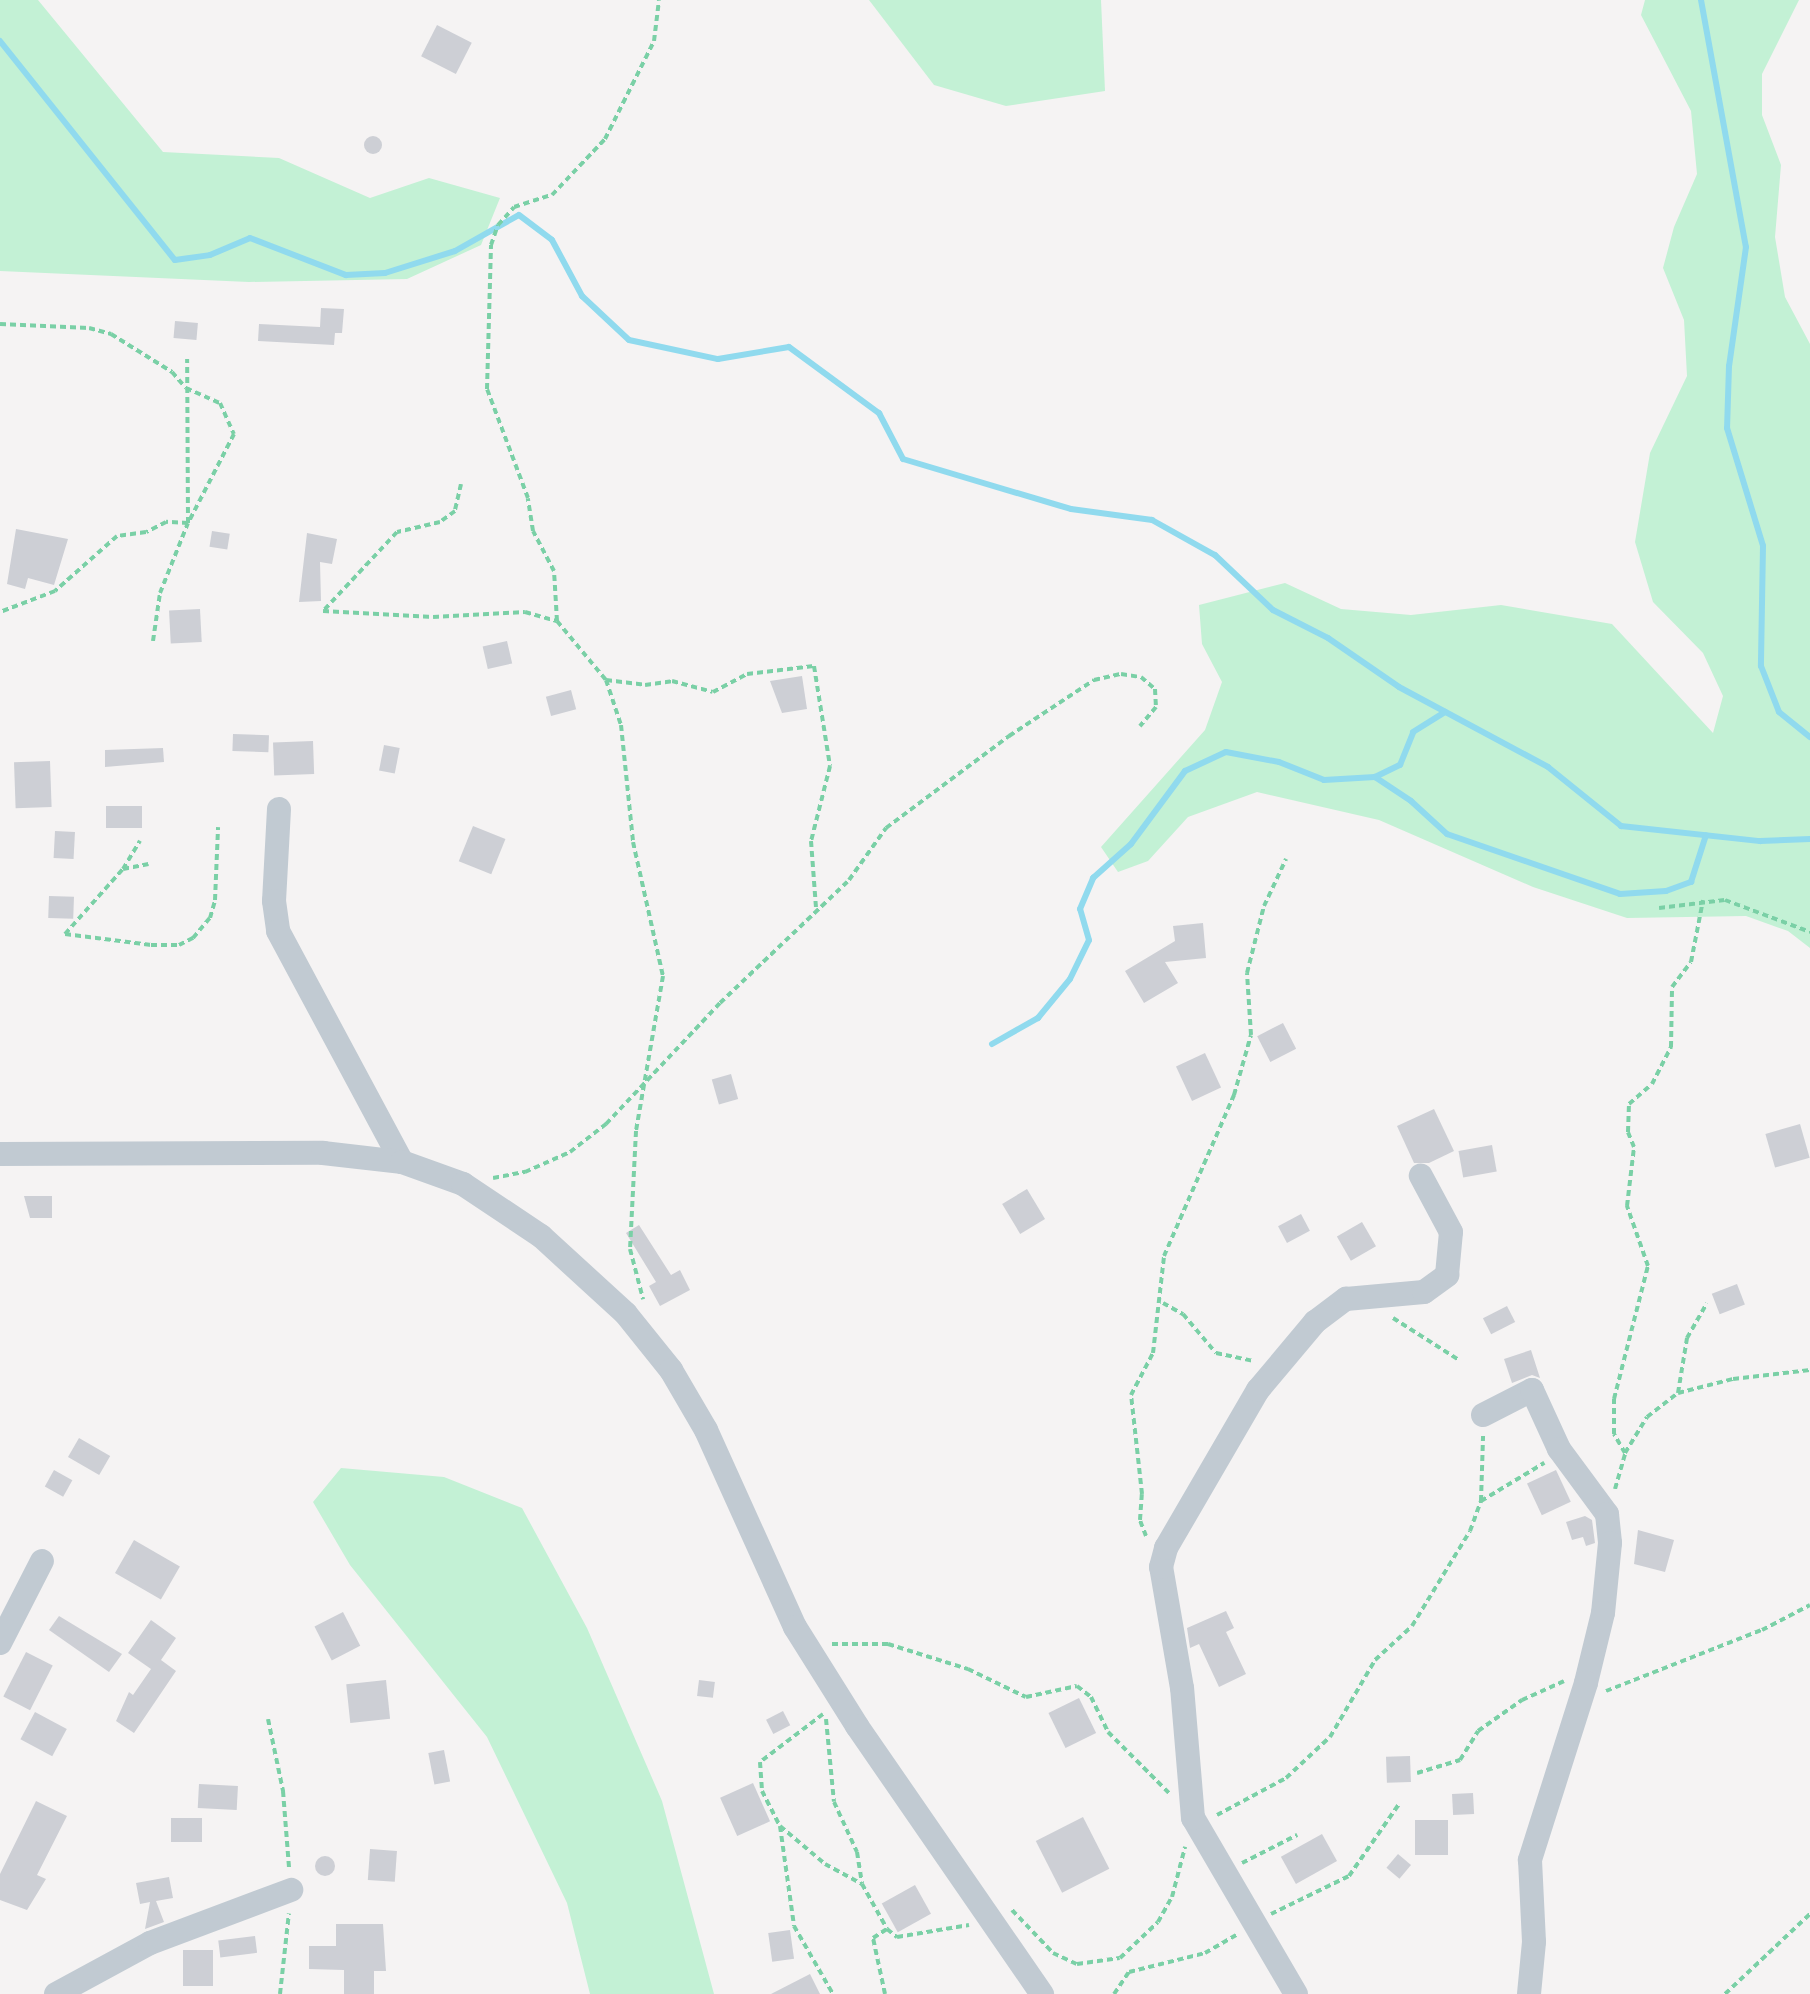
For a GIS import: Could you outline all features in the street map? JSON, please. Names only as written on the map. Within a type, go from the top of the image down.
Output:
[{"type":"street","points":[[279,809],[274,901],[278,931],[402,1162]]},
{"type":"street","points":[[0,1154],[323,1153],[402,1162],[463,1184],[541,1236],[626,1314],[671,1370],[706,1430],[833,1707],[1042,1994]]},
{"type":"street","points":[[1296,1994],[1196,1823],[1182,1688],[1161,1567],[1166,1548],[1275,1366],[1315,1322],[1346,1299],[1424,1292],[1447,1275],[1451,1232],[1421,1176]]},
{"type":"street","points":[[1483,1415],[1532,1390],[1559,1449],[1607,1514],[1610,1543],[1603,1613],[1583,1690],[1530,1860],[1534,1942],[1529,1994]]},
{"type":"street","points":[[2,1634],[42,1561]]},
{"type":"street","points":[[56,1994],[150,1943],[291,1890]]},
{"type":"path","points":[[557,621],[554,571],[533,531],[528,498],[487,389],[491,245],[498,225],[514,207],[552,195],[605,139],[654,41],[659,0]]},
{"type":"path","points":[[0,324],[89,328],[111,334],[172,372],[186,388],[220,403],[234,434],[188,523],[160,593],[153,641]]},
{"type":"path","points":[[187,359],[188,523]]},
{"type":"path","points":[[461,484],[455,511],[440,522],[397,532],[323,611],[433,617],[525,612],[557,621],[606,680],[621,725],[633,842],[663,976],[648,1081],[636,1131],[630,1249],[644,1305]]},
{"type":"path","points":[[0,612],[55,591],[117,536],[146,532],[166,522],[188,523]]},
{"type":"path","points":[[606,680],[645,685],[672,681],[713,692],[747,674],[814,666],[830,766],[811,847],[816,908]]},
{"type":"path","points":[[463,1184],[525,1172],[570,1152],[648,1081],[816,908],[849,880],[886,828],[907,810],[1094,680],[1121,674],[1141,677],[1155,689],[1156,707],[1140,726]]},
{"type":"path","points":[[140,841],[123,869],[65,934],[179,945],[210,918],[218,827]]},
{"type":"path","points":[[1161,1567],[1140,1520],[1141,1474],[1130,1413],[1136,1379],[1153,1353],[1163,1303],[1164,1256],[1234,1095],[1251,1035],[1247,973],[1264,906],[1286,859]]},
{"type":"path","points":[[123,869],[149,864]]},
{"type":"path","points":[[1625,1453],[1614,1434],[1614,1399],[1648,1266],[1627,1206],[1634,1147],[1628,1132],[1629,1104],[1652,1084],[1671,1047],[1672,987],[1691,962],[1703,900]]},
{"type":"path","points":[[1659,908],[1703,900],[1725,900],[1810,932]]},
{"type":"path","points":[[1360,1299],[1459,1360]]},
{"type":"path","points":[[1163,1303],[1183,1314],[1216,1353],[1275,1366]]},
{"type":"path","points":[[1678,1393],[1687,1338],[1707,1303]]},
{"type":"path","points":[[1607,1514],[1625,1453],[1647,1417],[1678,1393],[1733,1379],[1810,1370]]},
{"type":"path","points":[[833,1707],[834,1802],[857,1852],[862,1884],[887,1929],[897,1937],[991,1921],[1001,1911],[1013,1910],[1053,1953],[1077,1964],[1120,1958],[1158,1922],[1172,1897],[1196,1823],[1286,1778],[1330,1737],[1375,1660],[1412,1626],[1470,1531],[1481,1501],[1483,1415]]},
{"type":"path","points":[[1481,1501],[1530,1474],[1559,1449]]},
{"type":"path","points":[[1417,1773],[1460,1760],[1471,1737],[1522,1700],[1564,1681],[1583,1690],[1637,1682],[1810,1605]]},
{"type":"path","points":[[805,1643],[888,1644],[968,1669],[1026,1697],[1077,1686],[1091,1697],[1108,1732],[1196,1823]]},
{"type":"path","points":[[833,1707],[760,1762],[762,1791],[780,1826],[794,1926],[833,1994]]},
{"type":"path","points":[[268,1719],[283,1791],[291,1890],[280,1994]]},
{"type":"path","points":[[780,1826],[825,1864],[862,1884]]},
{"type":"path","points":[[1226,1872],[1297,1835]]},
{"type":"path","points":[[1725,1994],[1810,1914]]},
{"type":"path","points":[[885,1994],[873,1938],[887,1929]]},
{"type":"green space","points":[[0,0],[38,0],[163,152],[279,158],[370,198],[429,178],[500,198],[481,245],[407,279],[249,282],[0,271]]},
{"type":"green space","points":[[869,0],[1101,0],[1105,91],[1006,106],[934,85]]},
{"type":"green space","points":[[1645,0],[1799,0],[1762,74],[1762,115],[1781,165],[1775,237],[1785,297],[1810,344],[1810,948],[1788,931],[1746,916],[1627,918],[1533,887],[1379,820],[1257,792],[1188,817],[1148,861],[1118,872],[1101,847],[1205,730],[1222,682],[1202,644],[1199,605],[1285,583],[1341,609],[1411,615],[1501,605],[1612,624],[1713,733],[1723,696],[1703,653],[1653,602],[1635,542],[1650,453],[1687,376],[1684,320],[1663,268],[1674,227],[1697,174],[1691,111],[1641,15]]},
{"type":"green space","points":[[341,1468],[444,1477],[522,1508],[587,1628],[662,1801],[714,1994],[590,1994],[567,1903],[487,1737],[350,1565],[313,1502]]},
{"type":"building","points":[[437,25],[472,43],[456,74],[421,56]]},
{"type":"building","points":[[373,136],[382,145],[373,154],[364,145]]},
{"type":"building","points":[[321,308],[344,309],[342,333],[335,333],[334,345],[258,341],[259,324],[320,327]]},
{"type":"building","points":[[175,321],[198,323],[196,340],[174,338]]},
{"type":"building","points":[[16,529],[68,539],[54,585],[28,578],[25,589],[7,584]]},
{"type":"building","points":[[212,531],[230,534],[227,550],[209,547]]},
{"type":"building","points":[[307,533],[337,539],[332,564],[320,562],[321,601],[299,602]]},
{"type":"building","points":[[200,609],[202,642],[171,644],[169,611]]},
{"type":"building","points":[[507,641],[512,663],[488,669],[483,647]]},
{"type":"building","points":[[802,676],[807,709],[782,713],[770,681]]},
{"type":"building","points":[[571,690],[576,709],[551,716],[546,697]]},
{"type":"building","points":[[233,734],[269,735],[268,752],[232,751]]},
{"type":"building","points":[[313,741],[314,774],[274,775],[273,742]]},
{"type":"building","points":[[384,745],[400,748],[395,774],[379,771]]},
{"type":"building","points":[[163,748],[164,762],[105,767],[105,750]]},
{"type":"building","points":[[50,761],[52,807],[16,808],[14,762]]},
{"type":"building","points":[[106,806],[142,806],[142,828],[106,828]]},
{"type":"building","points":[[473,826],[505,839],[491,874],[459,861]]},
{"type":"building","points":[[55,831],[75,832],[74,859],[54,858]]},
{"type":"building","points":[[49,896],[74,897],[73,919],[48,918]]},
{"type":"building","points":[[1203,923],[1206,958],[1165,962],[1178,983],[1144,1003],[1125,971],[1175,941],[1173,926]]},
{"type":"building","points":[[1283,1023],[1296,1049],[1270,1062],[1257,1036]]},
{"type":"building","points":[[1205,1053],[1221,1087],[1192,1101],[1176,1067]]},
{"type":"building","points":[[731,1074],[738,1099],[719,1105],[712,1080]]},
{"type":"building","points":[[1434,1109],[1454,1151],[1429,1163],[1414,1163],[1397,1126]]},
{"type":"building","points":[[1800,1124],[1810,1158],[1775,1168],[1765,1134]]},
{"type":"building","points":[[1492,1145],[1497,1172],[1463,1177],[1459,1151]]},
{"type":"building","points":[[1027,1189],[1045,1219],[1020,1234],[1002,1204]]},
{"type":"building","points":[[24,1196],[52,1196],[52,1218],[30,1218]]},
{"type":"building","points":[[1301,1214],[1310,1231],[1287,1243],[1278,1226]]},
{"type":"building","points":[[1362,1222],[1376,1246],[1351,1261],[1337,1236]]},
{"type":"building","points":[[639,1225],[671,1275],[680,1270],[690,1290],[660,1306],[649,1286],[656,1282],[626,1233]]},
{"type":"building","points":[[1737,1284],[1745,1305],[1720,1314],[1712,1294]]},
{"type":"building","points":[[1507,1306],[1515,1322],[1491,1334],[1483,1318]]},
{"type":"building","points":[[1531,1350],[1540,1378],[1532,1375],[1512,1383],[1504,1359]]},
{"type":"building","points":[[79,1438],[110,1456],[99,1475],[68,1457]]},
{"type":"building","points":[[54,1470],[72,1480],[63,1497],[45,1487]]},
{"type":"building","points":[[1556,1470],[1571,1502],[1542,1515],[1527,1484]]},
{"type":"building","points":[[1585,1516],[1592,1520],[1595,1543],[1586,1546],[1583,1537],[1572,1540],[1566,1522]]},
{"type":"building","points":[[1638,1530],[1674,1540],[1665,1572],[1634,1564]]},
{"type":"building","points":[[134,1540],[180,1566],[161,1599],[115,1573]]},
{"type":"building","points":[[1226,1611],[1234,1628],[1226,1632],[1246,1674],[1219,1687],[1199,1644],[1190,1648],[1187,1628]]},
{"type":"building","points":[[343,1612],[360,1646],[332,1660],[314,1627]]},
{"type":"building","points":[[59,1616],[122,1654],[109,1672],[49,1630]]},
{"type":"building","points":[[151,1620],[176,1638],[161,1660],[176,1671],[134,1733],[116,1721],[129,1692],[133,1695],[151,1669],[128,1653]]},
{"type":"building","points":[[26,1652],[53,1666],[30,1710],[3,1697]]},
{"type":"building","points":[[386,1680],[390,1719],[350,1723],[346,1684]]},
{"type":"building","points":[[699,1680],[715,1682],[713,1698],[697,1696]]},
{"type":"building","points":[[1079,1698],[1096,1733],[1066,1748],[1048,1713]]},
{"type":"building","points":[[783,1711],[790,1725],[773,1734],[766,1720]]},
{"type":"building","points":[[35,1712],[67,1729],[52,1756],[20,1739]]},
{"type":"building","points":[[444,1750],[450,1781],[434,1784],[428,1753]]},
{"type":"building","points":[[1410,1756],[1411,1782],[1387,1783],[1386,1757]]},
{"type":"building","points":[[753,1783],[770,1821],[737,1836],[720,1798]]},
{"type":"building","points":[[199,1784],[238,1786],[237,1810],[198,1808]]},
{"type":"building","points":[[1473,1793],[1474,1814],[1453,1815],[1452,1794]]},
{"type":"building","points":[[36,1801],[67,1816],[37,1875],[46,1879],[27,1910],[0,1900],[0,1874]]},
{"type":"building","points":[[1083,1817],[1109,1869],[1062,1893],[1036,1841]]},
{"type":"building","points":[[171,1818],[202,1818],[202,1842],[171,1842]]},
{"type":"building","points":[[1415,1820],[1448,1820],[1448,1855],[1415,1855]]},
{"type":"building","points":[[1322,1834],[1337,1861],[1296,1884],[1281,1857]]},
{"type":"building","points":[[370,1849],[397,1851],[395,1882],[368,1880]]},
{"type":"building","points":[[1398,1854],[1411,1865],[1399,1879],[1386,1868]]},
{"type":"building","points":[[325,1856],[332,1859],[335,1866],[332,1873],[325,1876],[318,1873],[315,1866],[318,1859]]},
{"type":"building","points":[[169,1877],[173,1898],[156,1901],[164,1922],[145,1929],[150,1902],[140,1904],[136,1883]]},
{"type":"building","points":[[915,1885],[931,1914],[898,1932],[882,1903]]},
{"type":"building","points":[[336,1924],[383,1924],[386,1971],[374,1971],[374,1994],[344,1994],[344,1970],[309,1969],[309,1946],[336,1946]]},
{"type":"building","points":[[790,1930],[794,1959],[772,1962],[768,1933]]},
{"type":"building","points":[[255,1936],[257,1953],[220,1957],[218,1941]]},
{"type":"building","points":[[183,1950],[213,1950],[213,1986],[183,1986]]},
{"type":"building","points":[[810,1974],[820,1994],[771,1994]]},
{"type":"waterway","points":[[1701,0],[1746,247],[1729,366],[1727,428],[1763,546],[1761,666],[1779,712],[1810,737]]},
{"type":"waterway","points":[[0,41],[175,260],[210,255],[250,238],[346,275],[385,273],[455,251],[519,215],[552,240],[582,296],[629,340],[718,359],[789,347],[879,413],[903,459],[1071,509],[1152,520],[1215,555],[1273,610],[1328,638],[1399,687],[1548,767],[1621,826],[1760,841],[1810,839]]},
{"type":"waterway","points":[[992,1044],[1038,1018],[1070,979],[1089,940],[1080,909],[1093,878],[1131,844],[1185,771],[1226,752],[1279,762],[1324,780],[1375,777],[1400,765],[1413,732],[1445,712]]},
{"type":"waterway","points":[[1375,777],[1411,801],[1447,834],[1620,894],[1666,891],[1691,882],[1706,835]]}]
